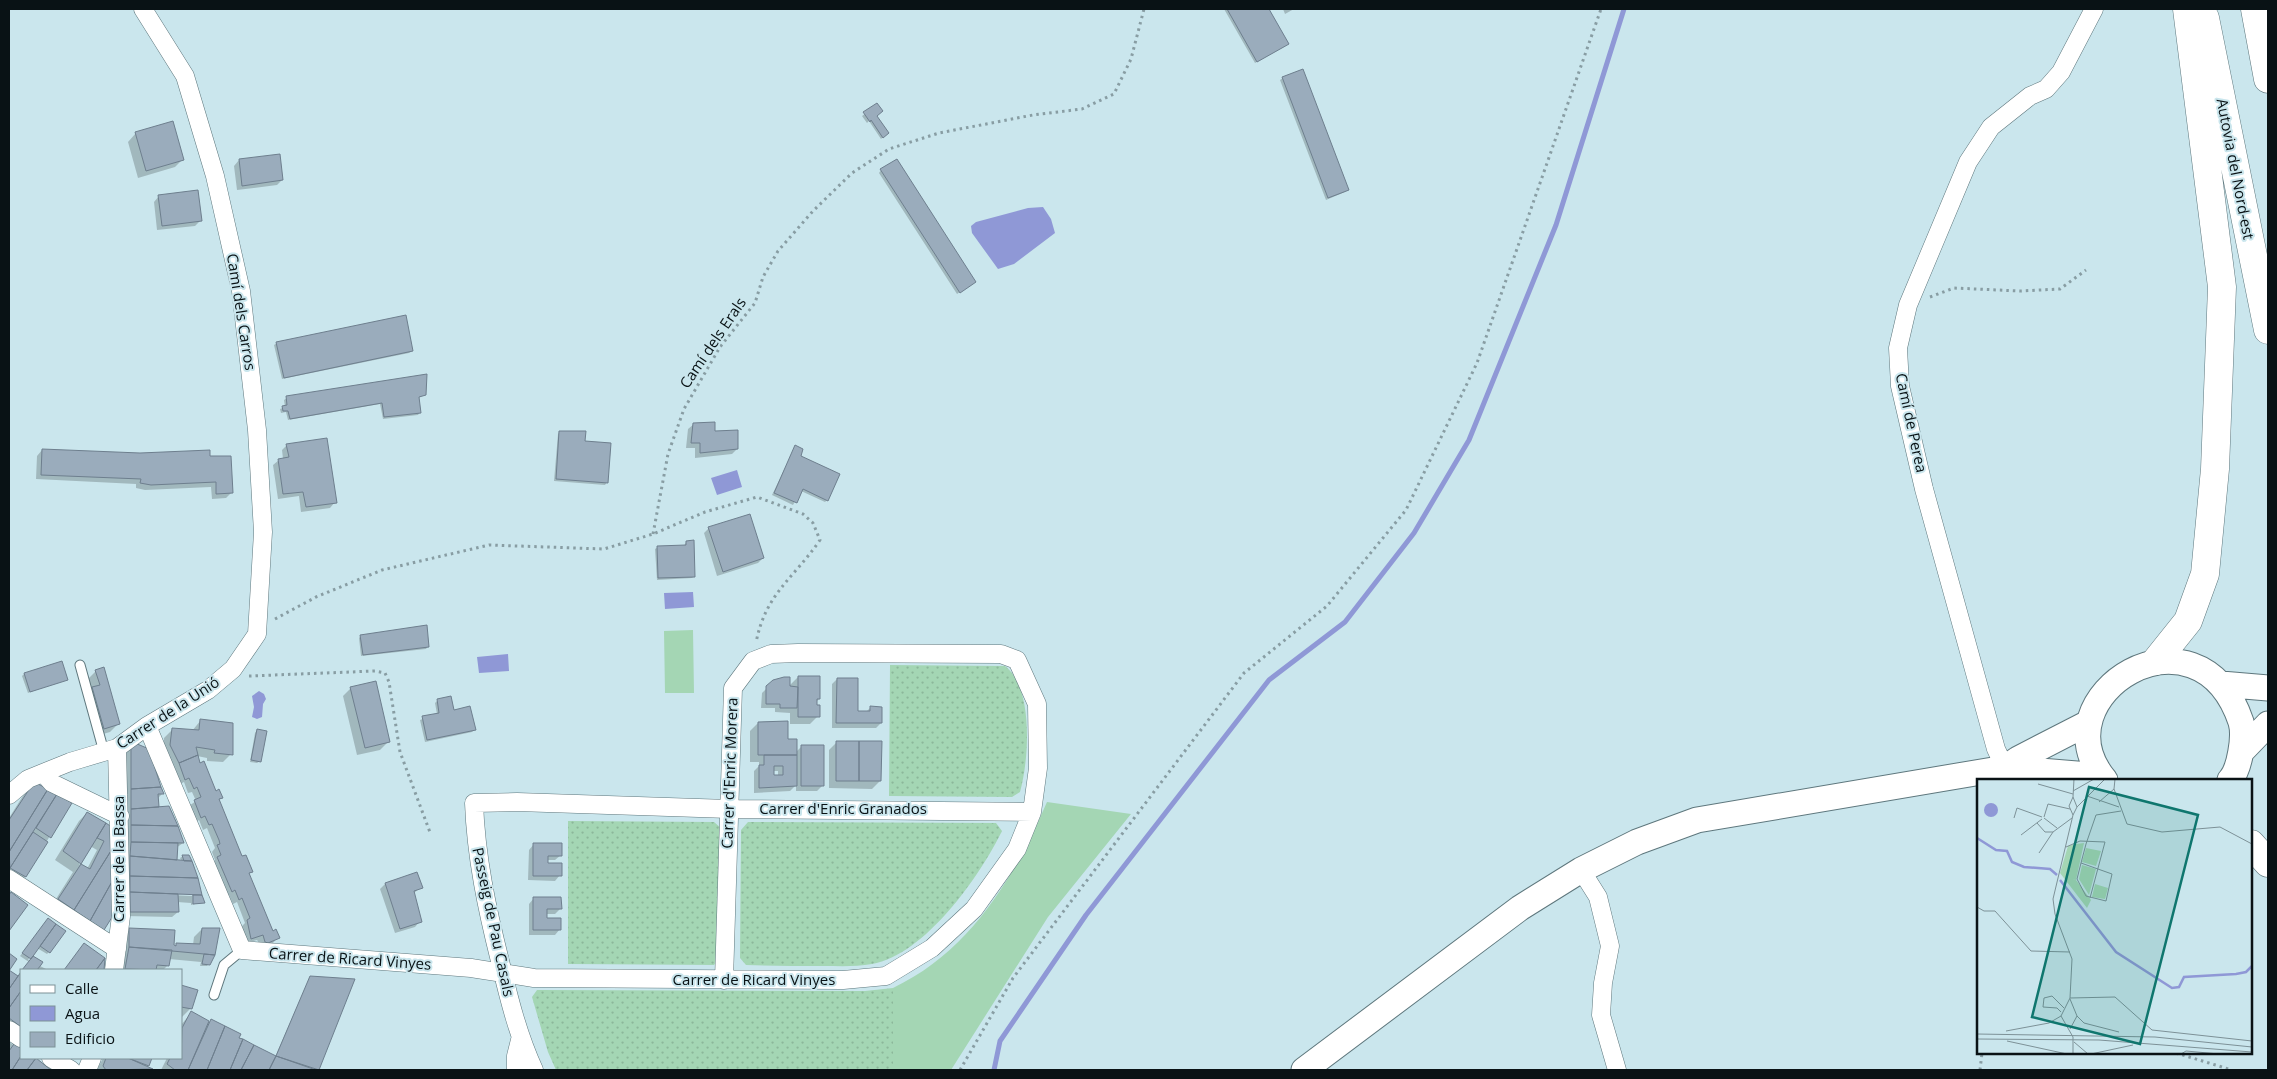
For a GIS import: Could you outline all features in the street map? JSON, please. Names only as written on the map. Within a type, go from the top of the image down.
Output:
[{"type":"highway","points":[[2156,661],[2188,621],[2205,574],[2215,469],[2222,287],[2187,9]]},
{"type":"highway","name":"Autovia del Nord-est","points":[[2203,9],[2268,330]]},
{"type":"highway","points":[[2255,9],[2268,79]]},
{"type":"highway","points":[[2252,845],[2268,863]]},
{"type":"main road","points":[[2103,778],[2091,756],[2088,723],[2102,697],[2117,680],[2134,669],[2156,661],[2180,663],[2197,668],[2221,684],[2235,704],[2242,727],[2241,752],[2230,779]]},
{"type":"main road","points":[[2221,684],[2268,688]]},
{"type":"main road","points":[[2005,768],[2018,759],[2088,723]]},
{"type":"main road","points":[[2241,752],[2268,724]]},
{"type":"main road","points":[[1304,1070],[1520,908],[1582,870],[1636,842],[1697,820],[2005,768],[2103,778]]},
{"type":"street","name":"Camí dels Carros","points":[[143,9],[184,76],[215,176],[241,291],[257,430],[263,532],[257,634]]},
{"type":"street","name":"Camí de Perea","points":[[2005,768],[1996,748],[1924,489],[1900,386],[1898,348],[1908,305],[1968,162],[1990,127],[2030,96],[2046,89],[2061,72],[2094,9]]},
{"type":"street","name":"Carrer de la Unió","points":[[9,794],[28,779],[70,762],[110,750],[208,690],[233,669],[257,634]]},
{"type":"street","name":"Carrer de Ricard Vinyes","points":[[242,950],[471,968],[534,978],[843,980],[886,976],[932,948],[974,908],[1017,849],[1032,812],[1038,768],[1038,704],[1017,660],[1001,654],[798,653],[771,654],[753,661]]},
{"type":"street","name":"Carrer d'Enric Morera","points":[[724,980],[732,688],[753,661]]},
{"type":"street","points":[[147,726],[242,950]]},
{"type":"street","name":"Carrer de la Bassa","points":[[110,750],[120,816],[121,916],[114,969]]},
{"type":"street","points":[[44,774],[52,783],[120,816]]},
{"type":"street","name":"Carrer d'Enric Granados","points":[[474,803],[517,802],[729,809],[1032,812]]},
{"type":"street","name":"Passeig de Pau Casals","points":[[474,803],[475,836],[490,920],[520,1040],[534,1070]]},
{"type":"street","points":[[1582,870],[1598,897],[1610,946],[1603,983],[1601,1015],[1617,1070]]},
{"type":"street","points":[[9,879],[117,949]]},
{"type":"street","points":[[9,1030],[20,1037]]},
{"type":"street","name":"Passeig de Pau Casals","points":[[516,1070],[516,1056],[520,1040]]},
{"type":"street","points":[[53,1059],[71,1070]]},
{"type":"lane","name":"Carrer de la Bassa","points":[[80,665],[110,750]]},
{"type":"lane","points":[[214,996],[224,965],[242,950]]},
{"type":"path","name":"Camí dels Erals","points":[[653,534],[668,454],[684,409],[720,347],[755,303],[763,277],[778,251],[813,211],[852,173],[890,149],[938,133],[1033,115],[1082,109],[1114,94],[1131,59],[1144,9]]},
{"type":"path","points":[[960,1070],[1013,978],[1244,673],[1327,606],[1406,510],[1477,363],[1602,9]]},
{"type":"path","points":[[1908,305],[1954,288],[2020,292],[2060,289],[2086,270]]},
{"type":"path","points":[[257,634],[272,621],[316,597],[382,570],[489,545],[604,549],[653,534],[705,512],[757,497],[803,514],[813,523],[820,540],[807,559],[783,584],[768,605],[759,627],[753,661]]},
{"type":"path","points":[[224,677],[376,671],[384,673],[389,682],[400,752],[431,835]]},
{"type":"path","points":[[1980,1070],[1982,1054]]},
{"type":"path","points":[[2179,1054],[2232,1070]]},
{"type":"green space","points":[[693,630],[694,693],[665,693],[664,631]]},
{"type":"green space","points":[[890,665],[1005,666],[1014,676],[1021,690],[1025,707],[1027,725],[1026,762],[1020,792],[1012,797],[889,796]]},
{"type":"green space","points":[[1047,802],[1131,814],[1048,917],[951,1070],[893,1070],[893,988],[921,972],[945,954],[967,933],[987,909],[1020,858]]},
{"type":"green space","points":[[568,821],[714,822],[721,828],[719,959],[714,965],[568,964]]},
{"type":"green space","points":[[748,822],[996,823],[1002,831],[980,869],[949,911],[912,946],[892,958],[872,964],[854,966],[746,965],[740,958],[741,830]]},
{"type":"green space","points":[[893,988],[893,1070],[556,1070],[548,1052],[532,997],[537,990],[865,991]]},
{"type":"water","points":[[1043,207],[1051,219],[1055,233],[1014,264],[998,269],[972,233],[971,226],[976,222],[1028,208]]},
{"type":"water","points":[[737,470],[742,487],[717,495],[711,478]]},
{"type":"water","points":[[693,592],[694,607],[665,609],[664,593]]},
{"type":"water","points":[[508,654],[509,671],[479,673],[477,657]]},
{"type":"water","points":[[259,691],[264,694],[266,699],[263,704],[262,717],[257,719],[252,717],[254,707],[252,696]]},
{"type":"building","points":[[1227,9],[1269,9],[1289,44],[1257,62]]},
{"type":"building","points":[[1303,69],[1349,190],[1328,198],[1282,77]]},
{"type":"building","points":[[877,103],[883,111],[877,116],[889,133],[883,138],[863,112]]},
{"type":"building","points":[[173,121],[184,160],[146,171],[135,132]]},
{"type":"building","points":[[280,154],[283,180],[242,186],[239,159]]},
{"type":"building","points":[[897,159],[976,282],[960,293],[880,169]]},
{"type":"building","points":[[198,190],[202,221],[162,226],[158,195]]},
{"type":"building","points":[[406,315],[413,351],[284,378],[276,342]]},
{"type":"building","points":[[427,374],[426,395],[419,397],[421,413],[384,417],[382,403],[290,419],[288,411],[283,411],[282,406],[287,405],[286,396]]},
{"type":"building","points":[[715,422],[715,431],[738,430],[738,449],[700,453],[700,443],[691,443],[693,423]]},
{"type":"building","points":[[559,431],[586,431],[585,441],[611,443],[608,483],[556,479]]},
{"type":"building","points":[[327,438],[337,503],[306,507],[303,492],[283,494],[278,459],[289,457],[286,444]]},
{"type":"building","points":[[795,445],[803,449],[801,456],[840,474],[828,501],[803,489],[797,503],[774,493]]},
{"type":"building","points":[[42,449],[140,453],[210,450],[210,456],[231,456],[233,493],[216,494],[216,482],[151,485],[140,483],[141,479],[41,475]]},
{"type":"building","points":[[750,514],[764,558],[723,572],[708,527]]},
{"type":"building","points":[[694,540],[695,577],[658,578],[657,546],[686,545],[686,541]]},
{"type":"building","points":[[427,625],[429,647],[363,655],[360,635]]},
{"type":"building","points":[[62,661],[68,680],[30,692],[24,673]]},
{"type":"building","points":[[104,667],[120,724],[104,729],[92,687],[100,685],[95,670]]},
{"type":"building","points":[[798,676],[820,676],[820,699],[817,699],[817,705],[820,705],[820,717],[798,717]]},
{"type":"building","points":[[790,677],[790,686],[798,687],[797,708],[780,708],[780,704],[766,704],[766,686],[773,680]]},
{"type":"building","points":[[837,678],[858,678],[858,711],[870,711],[870,706],[882,707],[882,723],[836,723]]},
{"type":"building","points":[[376,681],[390,742],[365,748],[350,687]]},
{"type":"building","points":[[451,696],[454,710],[470,706],[476,730],[427,740],[422,716],[439,713],[437,699]]},
{"type":"building","points":[[200,719],[233,723],[233,755],[214,753],[215,750],[196,747],[198,755],[179,763],[170,745],[172,728],[199,730]]},
{"type":"building","points":[[788,721],[788,739],[797,739],[797,755],[758,755],[758,722]]},
{"type":"building","points":[[257,729],[267,731],[261,762],[251,760]]},
{"type":"building","points":[[836,741],[859,741],[859,781],[836,781]]},
{"type":"building","points":[[859,741],[882,741],[881,781],[859,781]]},
{"type":"building","points":[[135,743],[149,749],[161,787],[131,789],[131,746]]},
{"type":"building","points":[[801,745],[824,745],[824,786],[801,786]]},
{"type":"building","points":[[198,755],[200,763],[204,761],[216,791],[219,789],[223,798],[219,799],[242,856],[246,855],[253,872],[249,873],[273,931],[276,929],[280,938],[268,943],[265,942],[263,935],[251,939],[247,920],[250,918],[242,898],[239,900],[235,890],[232,892],[217,857],[221,855],[217,845],[220,844],[219,840],[212,824],[209,825],[205,816],[201,818],[194,800],[201,797],[197,787],[194,789],[189,778],[185,780],[179,763]]},
{"type":"building","points":[[764,755],[797,755],[797,786],[759,788],[759,765],[764,765]],"holes":[[[774,766],[783,766],[783,775],[774,775]]]},
{"type":"building","points":[[34,782],[48,789],[9,852],[9,820]]},
{"type":"building","points":[[161,787],[164,794],[158,794],[159,807],[131,809],[131,789]]},
{"type":"building","points":[[48,789],[57,794],[10,868],[9,852]]},
{"type":"building","points":[[57,794],[72,803],[51,838],[36,828]]},
{"type":"building","points":[[169,806],[178,826],[131,825],[131,809]]},
{"type":"building","points":[[87,812],[106,823],[81,864],[63,851]]},
{"type":"building","points":[[106,823],[113,828],[114,846],[74,910],[58,899],[81,864],[90,869],[104,841],[97,838]]},
{"type":"building","points":[[131,825],[178,826],[184,843],[131,842]]},
{"type":"building","points":[[33,832],[48,842],[26,877],[10,868]]},
{"type":"building","points":[[131,842],[178,843],[177,860],[130,856]]},
{"type":"building","points":[[533,843],[562,843],[562,856],[548,856],[548,863],[562,863],[562,876],[533,876]]},
{"type":"building","points":[[114,846],[114,878],[90,921],[74,910]]},
{"type":"building","points":[[182,855],[189,855],[192,861],[184,861]]},
{"type":"building","points":[[130,856],[192,861],[198,878],[130,876]]},
{"type":"building","points":[[417,872],[423,888],[414,891],[422,922],[400,929],[385,883]]},
{"type":"building","points":[[130,876],[198,878],[202,895],[130,892]]},
{"type":"building","points":[[114,878],[114,914],[104,930],[90,921]]},
{"type":"building","points":[[11,892],[28,905],[9,931],[9,895]]},
{"type":"building","points":[[130,892],[178,894],[179,912],[130,912]]},
{"type":"building","points":[[193,895],[202,895],[205,903],[193,904]]},
{"type":"building","points":[[533,897],[561,897],[562,909],[547,909],[547,918],[561,918],[561,930],[533,930]]},
{"type":"building","points":[[48,918],[56,924],[31,959],[22,953]]},
{"type":"building","points":[[56,924],[66,931],[50,953],[40,946]]},
{"type":"building","points":[[129,928],[175,930],[174,945],[176,946],[176,943],[200,944],[202,928],[220,928],[215,955],[129,947]]},
{"type":"building","points":[[84,943],[105,958],[97,969],[65,969]]},
{"type":"building","points":[[129,947],[172,950],[169,966],[157,965],[156,969],[125,969]]},
{"type":"building","points":[[9,953],[17,959],[9,971]]},
{"type":"building","points":[[204,954],[215,955],[210,965],[202,964]]},
{"type":"building","points":[[33,956],[43,962],[38,969],[23,969]]},
{"type":"building","points":[[105,958],[104,969],[97,969]]},
{"type":"building","points":[[9,970],[18,976],[9,989]]},
{"type":"building","points":[[20,973],[20,992],[9,1008],[9,989]]},
{"type":"building","points":[[310,976],[355,979],[319,1070],[276,1056]]},
{"type":"building","points":[[182,985],[198,990],[192,1009],[182,1007]]},
{"type":"building","points":[[20,992],[20,1026],[9,1018],[9,1008]]},
{"type":"building","points":[[191,1011],[209,1021],[188,1070],[175,1070],[167,1064],[170,1059],[182,1059],[182,1028]]},
{"type":"building","points":[[211,1019],[225,1026],[207,1070],[188,1070]]},
{"type":"building","points":[[225,1026],[241,1034],[239,1038],[243,1039],[230,1070],[207,1070]]},
{"type":"building","points":[[243,1039],[254,1045],[241,1070],[230,1070]]},
{"type":"building","points":[[14,1044],[20,1047],[20,1058],[12,1070],[9,1070],[9,1051]]},
{"type":"building","points":[[254,1045],[276,1056],[269,1070],[241,1070]]},
{"type":"building","points":[[276,1056],[316,1070],[269,1070]]},
{"type":"building","points":[[20,1058],[35,1059],[27,1070],[12,1070]]},
{"type":"building","points":[[37,1059],[51,1070],[27,1070]]},
{"type":"building","points":[[106,1059],[130,1059],[153,1069],[106,1070],[103,1066]]},
{"type":"building","points":[[131,1059],[152,1059],[149,1066]]},
{"type":"waterway","points":[[994,1070],[1000,1041],[1086,915],[1269,680],[1345,622],[1414,533],[1469,440],[1556,225],[1624,9]]}]
